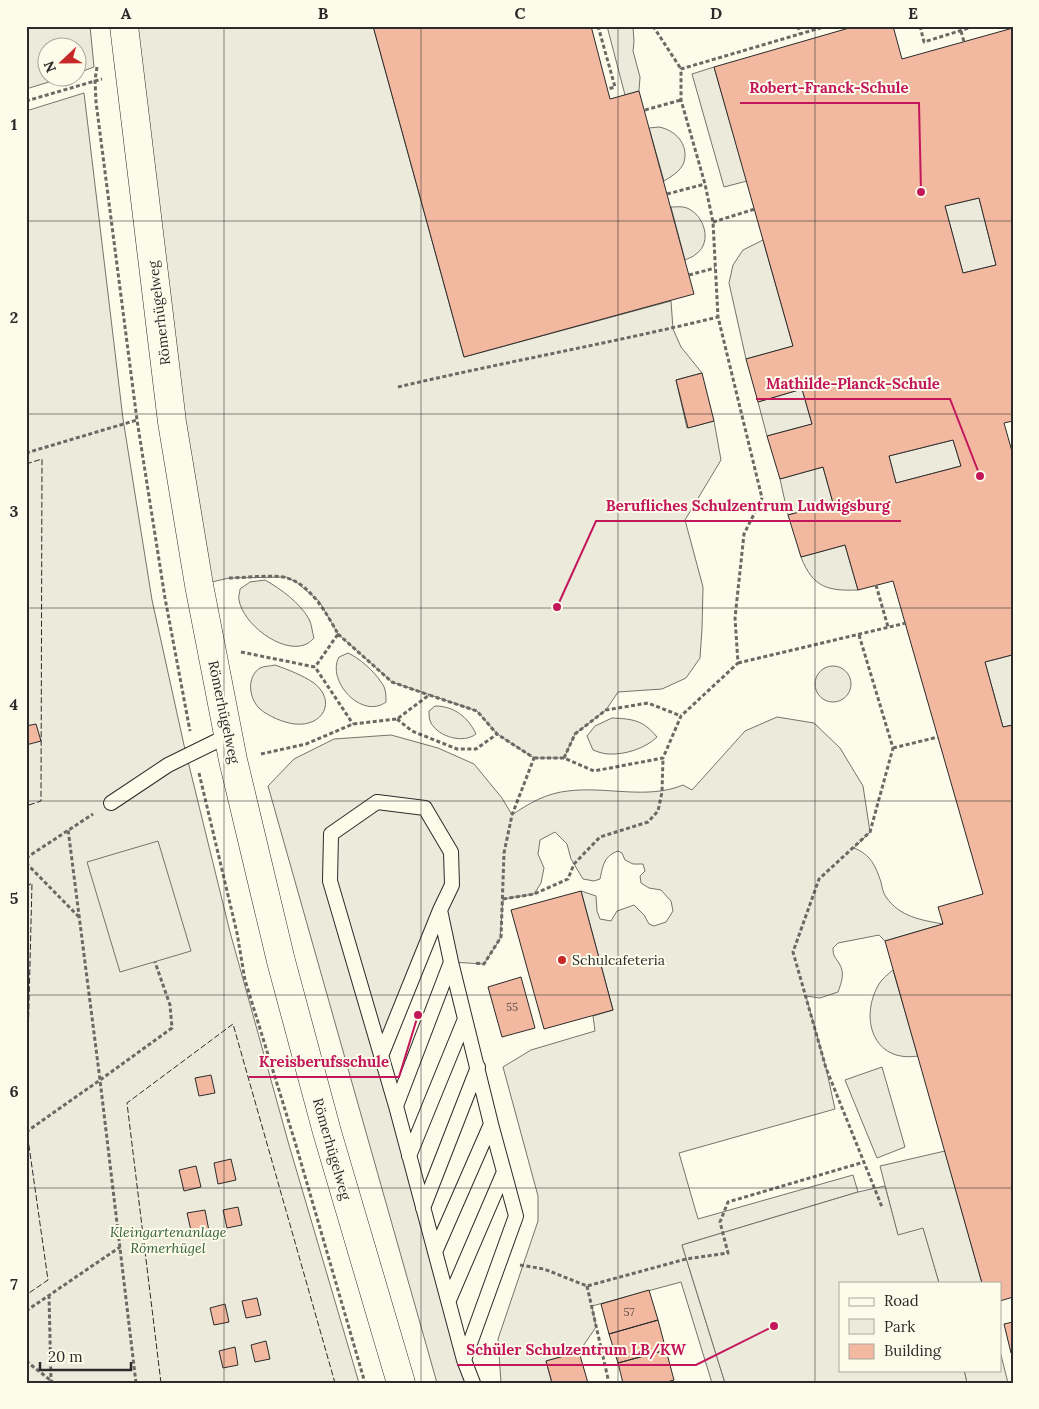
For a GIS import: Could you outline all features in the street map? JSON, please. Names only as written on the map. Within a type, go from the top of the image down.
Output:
[{"type":"street","name":"Römerhügelweg","points":[[124,26],[172,422],[198,585],[229,735],[280,961],[330,1142],[401,1383]]},
{"type":"lane","points":[[111,803],[168,765],[229,735]]},
{"type":"lane","points":[[381,1056],[440,910],[452,886],[451,852],[425,808],[377,802],[331,834],[330,881],[381,1056],[396,1106],[464,1360],[473,1383]]},
{"type":"lane","points":[[440,910],[491,1124],[516,1216],[464,1360]]},
{"type":"lane","points":[[396,1106],[451,962]]},
{"type":"lane","points":[[409,1156],[465,1018]]},
{"type":"lane","points":[[423,1208],[478,1067]]},
{"type":"lane","points":[[435,1252],[491,1124]]},
{"type":"lane","points":[[449,1300],[504,1172]]},
{"type":"path","points":[[598,26],[615,86],[608,89]]},
{"type":"path","points":[[653,26],[681,69],[681,100],[705,184],[713,222],[718,317],[762,498],[744,534],[735,618],[738,663]]},
{"type":"path","points":[[798,26],[800,34]]},
{"type":"path","points":[[681,69],[826,26]]},
{"type":"path","points":[[920,26],[924,42],[975,26]]},
{"type":"path","points":[[961,31],[964,42]]},
{"type":"path","points":[[26,101],[95,80]]},
{"type":"path","points":[[645,110],[681,100]]},
{"type":"path","points":[[667,194],[705,184]]},
{"type":"path","points":[[713,222],[755,209]]},
{"type":"path","points":[[689,275],[715,268]]},
{"type":"path","points":[[398,387],[718,317]]},
{"type":"path","points":[[26,453],[137,420]]},
{"type":"path","points":[[227,568],[230,587]]},
{"type":"path","points":[[229,578],[286,577],[296,582],[320,602],[338,634],[392,682],[430,695]]},
{"type":"path","points":[[876,585],[888,627]]},
{"type":"path","points":[[503,899],[534,894],[568,879],[574,864],[600,837],[648,822],[658,811],[662,792],[663,758],[681,716],[738,663],[906,623]]},
{"type":"path","points":[[315,667],[338,634]]},
{"type":"path","points":[[859,635],[893,748],[870,832],[818,879],[793,952],[826,1068],[882,1207]]},
{"type":"path","points":[[239,643],[242,661]]},
{"type":"path","points":[[240,652],[315,667],[353,724]]},
{"type":"path","points":[[564,758],[575,734],[606,710],[648,703],[681,716]]},
{"type":"path","points":[[397,719],[412,732],[457,749],[476,749],[497,734]]},
{"type":"path","points":[[893,748],[938,737]]},
{"type":"path","points":[[257,746],[261,762]]},
{"type":"path","points":[[534,758],[564,758],[594,771],[663,758]]},
{"type":"path","points":[[26,858],[68,829],[111,803]]},
{"type":"path","points":[[68,829],[136,1383]]},
{"type":"path","points":[[26,863],[80,919]]},
{"type":"path","points":[[26,1132],[172,1028],[170,1005],[156,962]]},
{"type":"path","points":[[499,1261],[544,1269],[587,1286],[686,1258],[728,1253],[720,1222],[728,1202],[864,1162]]},
{"type":"path","points":[[26,1311],[120,1247]]},
{"type":"path","points":[[587,1286],[609,1383]]},
{"type":"path","points":[[49,1295],[52,1382]]},
{"type":"path","points":[[26,1361],[52,1382]]},
{"type":"green space","points":[[26,26],[90,26],[94,67],[88,69],[88,38],[38,38],[38,85],[26,89]]},
{"type":"green space","points":[[124,26],[373,26],[464,357],[671,301],[673,329],[681,347],[702,373],[676,380],[687,428],[714,421],[721,460],[685,520],[703,587],[700,658],[686,678],[662,689],[618,692],[606,710],[575,734],[564,758],[534,758],[497,734],[477,711],[392,682],[338,634],[319,601],[296,582],[286,577],[229,578],[199,585]]},
{"type":"green space","points":[[607,26],[633,26],[633,51],[640,77],[639,91],[625,95]]},
{"type":"green space","points":[[714,67],[747,181],[724,187],[692,74]]},
{"type":"green space","name":"Kleingartenanlage Römerhügel","points":[[84,93],[123,419],[152,600],[184,745],[230,932],[289,1145],[359,1383],[26,1383],[26,111]]},
{"type":"green space","points":[[659,127],[670,131],[679,139],[683,144],[685,155],[681,168],[664,181],[649,128]]},
{"type":"green space","points":[[979,198],[996,265],[963,273],[945,206]]},
{"type":"green space","points":[[671,207],[685,207],[693,211],[702,222],[704,229],[704,243],[701,249],[694,256],[685,260]]},
{"type":"green space","points":[[763,240],[793,346],[746,359],[729,283],[733,265],[743,250]]},
{"type":"green space","points":[[802,389],[812,424],[767,436],[758,402]]},
{"type":"green space","points":[[953,440],[961,466],[896,483],[889,456]]},
{"type":"green space","points":[[823,467],[833,503],[788,515],[780,479]]},
{"type":"green space","points":[[845,545],[858,590],[838,590],[823,586],[811,575],[801,557]]},
{"type":"green space","points":[[265,580],[301,607],[310,621],[314,638],[308,643],[295,646],[274,641],[255,627],[248,618],[239,600],[240,589],[250,582]]},
{"type":"green space","points":[[348,653],[371,669],[383,684],[386,702],[377,706],[367,706],[357,702],[342,687],[337,677],[336,667],[339,657]]},
{"type":"green space","points":[[1012,655],[1013,725],[1003,727],[985,662]]},
{"type":"green space","points":[[275,665],[305,678],[321,690],[325,697],[325,705],[324,711],[319,717],[305,724],[295,724],[272,717],[256,705],[251,694],[253,677],[260,668]]},
{"type":"green space","points":[[833,666],[846,671],[851,684],[846,697],[833,702],[820,697],[815,684],[820,671]]},
{"type":"green space","points":[[435,706],[448,708],[460,714],[469,722],[476,734],[471,737],[458,739],[440,732],[431,723],[429,718],[429,711]]},
{"type":"green space","points":[[777,717],[814,723],[840,748],[863,786],[870,832],[854,848],[865,854],[872,861],[885,895],[892,904],[911,916],[943,924],[885,941],[879,935],[838,943],[833,948],[842,974],[842,981],[838,992],[820,998],[806,996],[835,1109],[679,1153],[698,1219],[853,1175],[858,1192],[682,1245],[725,1383],[712,1383],[681,1282],[592,1306],[596,1327],[579,1352],[546,1361],[552,1383],[501,1383],[498,1339],[538,1221],[538,1196],[503,1067],[531,1050],[595,1031],[593,1016],[613,1010],[581,891],[596,896],[597,911],[600,919],[611,921],[617,911],[634,905],[644,915],[649,924],[654,926],[666,922],[673,911],[671,901],[661,890],[649,888],[641,883],[640,876],[645,871],[643,864],[633,864],[625,860],[622,853],[618,851],[607,858],[603,865],[600,879],[594,881],[583,879],[571,859],[567,844],[555,832],[540,840],[538,854],[544,868],[541,883],[534,894],[503,899],[500,939],[484,964],[451,962],[441,911],[381,1056],[473,1383],[437,1383],[268,786],[294,759],[334,739],[391,735],[438,748],[474,764],[502,798],[512,815],[538,799],[568,791],[655,792],[683,785],[692,790],[745,731]]},
{"type":"green space","points":[[612,718],[626,719],[642,724],[657,737],[635,750],[622,753],[607,754],[593,750],[587,736],[595,726]]},
{"type":"green space","points":[[893,970],[918,1056],[903,1056],[890,1052],[881,1045],[874,1035],[870,1011],[873,997],[880,982]]},
{"type":"green space","points":[[882,1067],[905,1147],[877,1158],[845,1080]]},
{"type":"green space","points":[[945,1151],[982,1282],[939,1282],[923,1229],[898,1236],[880,1166]]},
{"type":"green space","points":[[1002,1359],[1008,1383],[967,1383],[964,1372],[1002,1372]]},
{"type":"shaded area","points":[[158,841],[191,951],[120,972],[87,862]]},
{"type":"shaded area","points":[[885,1186],[898,1235],[923,1228],[939,1282],[839,1282],[839,1372],[964,1372],[967,1383],[725,1383],[682,1245],[858,1192]]},
{"type":"building","points":[[373,26],[591,26],[610,99],[639,91],[694,294],[464,357]]},
{"type":"building","points":[[856,26],[893,26],[902,59],[1013,28],[1013,421],[1004,423],[1013,455],[1013,657],[1012,655],[985,662],[1003,727],[1013,725],[1013,1297],[1002,1300],[1002,1282],[982,1282],[885,941],[943,924],[938,907],[983,894],[893,581],[858,590],[845,545],[801,557],[788,515],[833,503],[823,467],[780,479],[767,436],[812,424],[802,389],[758,402],[746,359],[793,346],[714,67]],"holes":[[[979,198],[996,265],[963,273],[945,206]],[[953,440],[961,466],[896,483],[889,456]]]},
{"type":"building","points":[[702,373],[714,421],[688,428],[676,380]]},
{"type":"building","points":[[36,724],[41,741],[26,745],[26,726]]},
{"type":"building","name":"Schulcafeteria","points":[[581,891],[613,1010],[544,1029],[511,910]]},
{"type":"building","points":[[521,977],[535,1028],[502,1037],[488,987]]},
{"type":"building","points":[[211,1075],[215,1093],[199,1096],[195,1078]]},
{"type":"building","points":[[231,1159],[236,1180],[218,1184],[214,1163]]},
{"type":"building","points":[[196,1166],[201,1187],[184,1191],[179,1170]]},
{"type":"building","points":[[238,1207],[242,1225],[227,1228],[223,1210]]},
{"type":"building","points":[[205,1210],[209,1231],[192,1235],[187,1213]]},
{"type":"building","points":[[649,1290],[658,1320],[609,1334],[601,1304]]},
{"type":"building","points":[[257,1298],[261,1315],[246,1318],[242,1301]]},
{"type":"building","points":[[225,1304],[229,1322],[214,1325],[210,1308]]},
{"type":"building","points":[[658,1320],[666,1350],[618,1363],[609,1334]]},
{"type":"building","points":[[1013,1322],[1013,1352],[1011,1353],[1004,1324]]},
{"type":"building","points":[[266,1341],[270,1359],[255,1362],[251,1345]]},
{"type":"building","points":[[235,1347],[238,1365],[223,1368],[219,1351]]},
{"type":"building","points":[[666,1350],[674,1380],[663,1383],[623,1383],[618,1363]]},
{"type":"building","points":[[579,1352],[588,1383],[552,1383],[546,1361]]},
{"type":"fence","points":[[26,464],[42,459],[41,801],[26,806]]},
{"type":"fence","points":[[26,887],[32,883],[26,1124]]},
{"type":"fence","points":[[161,1383],[127,1103],[233,1024],[335,1383]]},
{"type":"fence","points":[[26,1141],[28,1139],[48,1280],[26,1295]]},
{"type":"place","name":"Robert-Franck-Schule","points":[[921,192]]},
{"type":"place","name":"Mathilde-Planck-Schule","points":[[980,476]]},
{"type":"place","name":"Berufliches Schulzentrum Ludwigsburg","points":[[557,607]]},
{"type":"place","name":"Schulcafeteria","points":[[562,960]]},
{"type":"place","name":"Kreisberufsschule","points":[[418,1015]]},
{"type":"place","name":"Schüler Schulzentrum LB/KW","points":[[774,1326]]}]
